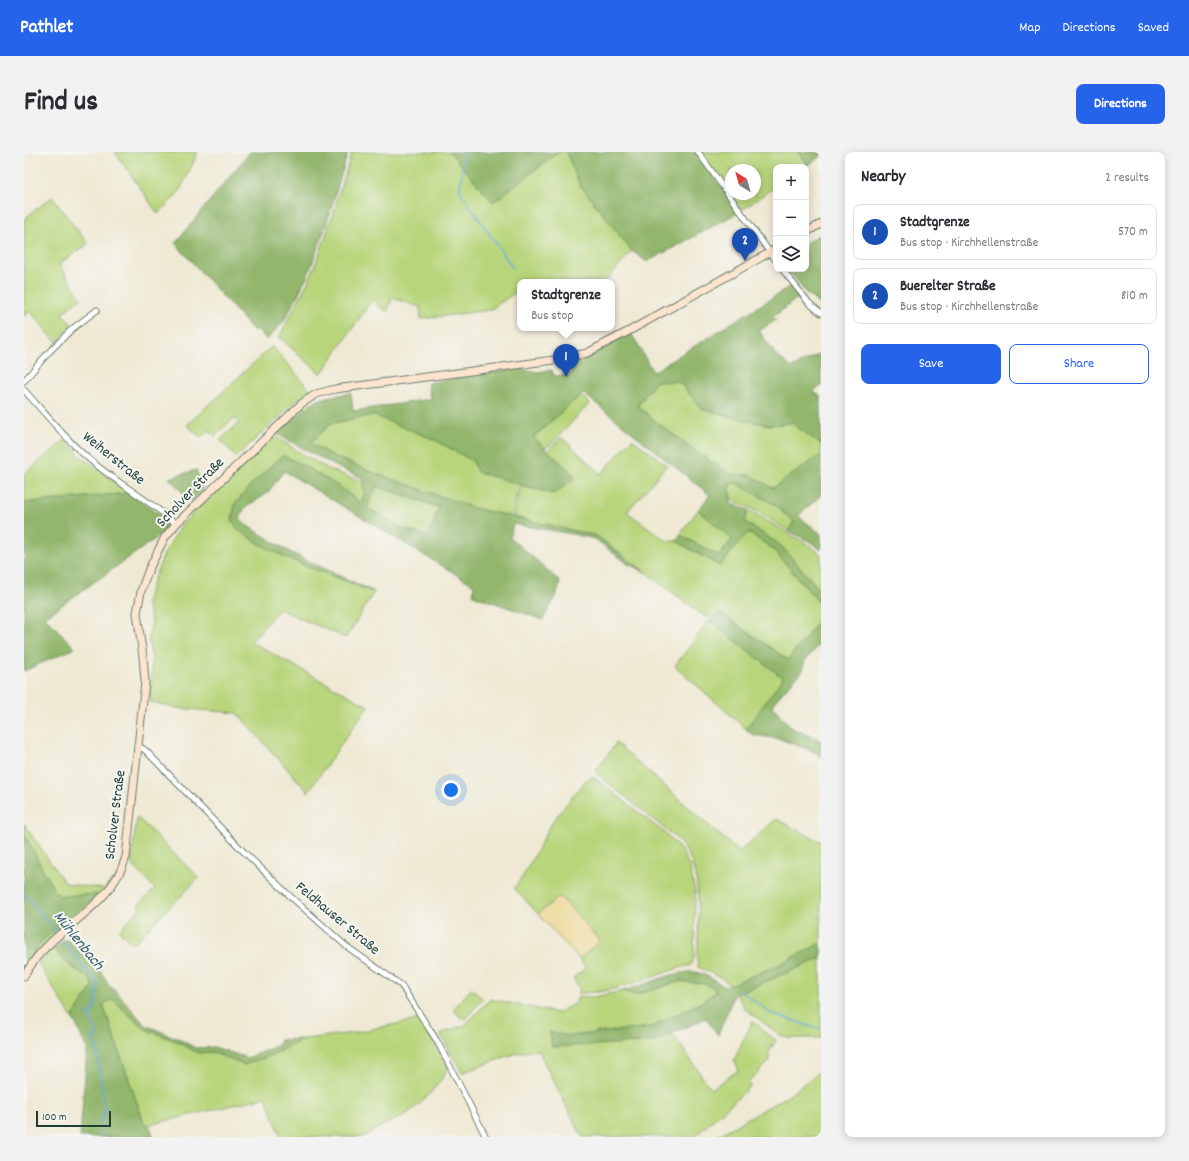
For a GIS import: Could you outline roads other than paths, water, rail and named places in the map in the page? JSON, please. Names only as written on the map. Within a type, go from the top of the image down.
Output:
[{"type":"street","points":[[698,152],[773,250]]},
{"type":"street","points":[[809,230],[821,224]]},
{"type":"street","name":"Scholver Straße","points":[[24,976],[44,949],[66,931],[116,882],[123,868],[126,857],[145,682],[137,613],[141,591],[149,569],[165,537],[176,524],[301,404],[316,394],[335,389],[568,358],[587,353],[773,250]]},
{"type":"street","points":[[784,272],[809,303],[821,313]]},
{"type":"street","points":[[24,381],[48,352],[72,328],[97,310]]},
{"type":"street","name":"Weiherstraße","points":[[24,390],[80,451],[164,513],[176,524]]},
{"type":"street","name":"Feldhauser Straße","points":[[137,746],[146,751],[244,852],[291,897],[346,946],[400,985],[437,1041],[486,1137]]},
{"type":"waterway","points":[[463,152],[462,177],[459,190],[513,268]]},
{"type":"waterway","name":"Mühlenbach","points":[[24,893],[57,933]]},
{"type":"waterway","name":"Mühlenbach","points":[[60,938],[98,983],[95,1008],[92,1012],[87,1014],[91,1017],[90,1021],[96,1030],[98,1037],[92,1039],[96,1042],[95,1046],[97,1047],[99,1055],[97,1058],[103,1094],[103,1104],[106,1109],[100,1122],[103,1137]]},
{"type":"waterway","points":[[738,989],[770,1013],[819,1028]]},
{"type":"place","name":"Buerelter Straße","points":[[745,261]]},
{"type":"place","name":"Stadtgrenze","points":[[566,377]]}]
